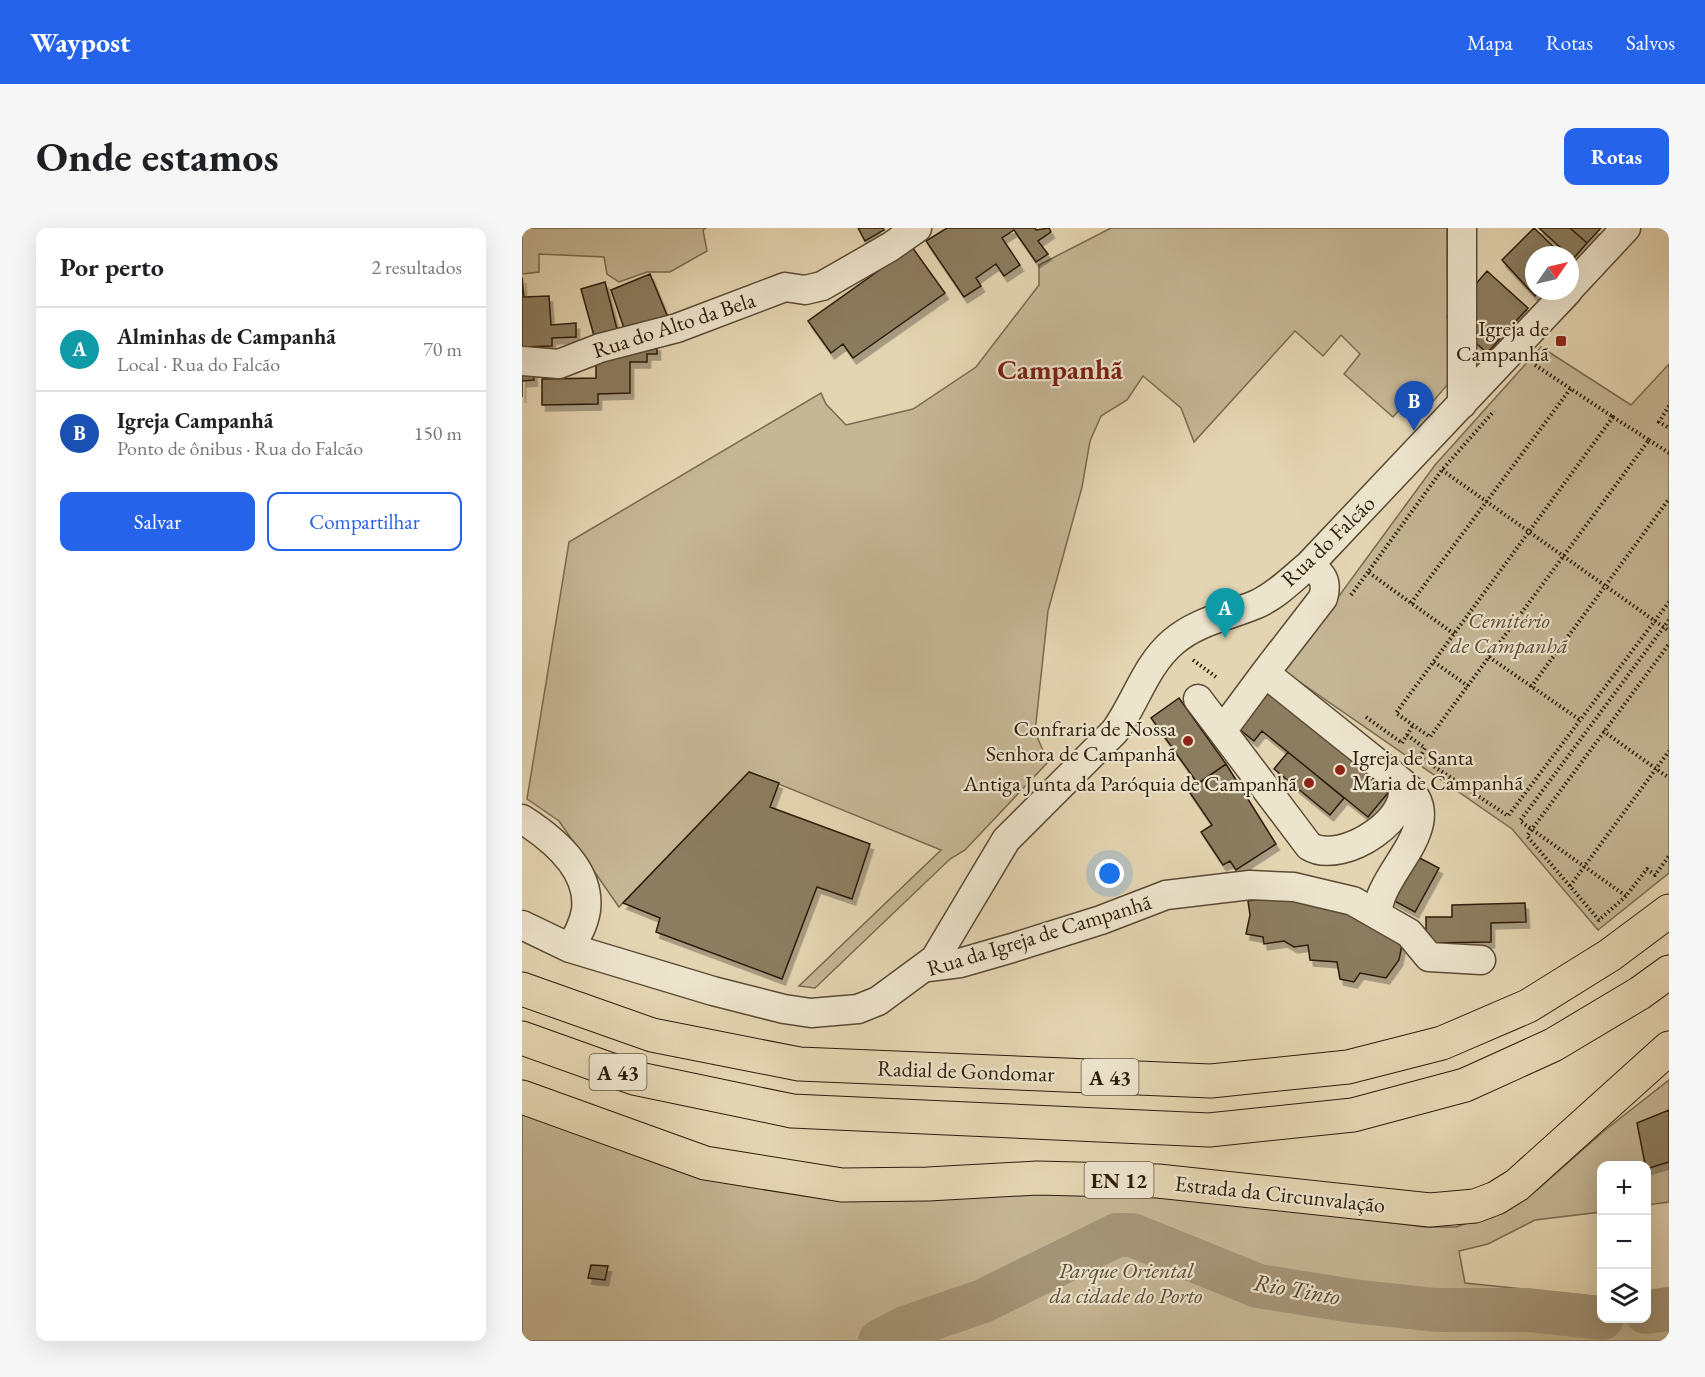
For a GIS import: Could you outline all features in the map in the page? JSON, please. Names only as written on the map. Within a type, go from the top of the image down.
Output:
[{"type":"main road","name":"Radial de Gondomar","points":[[522,989],[652,1035],[799,1064],[1211,1080],[1348,1067],[1442,1043],[1528,1006],[1610,956],[1669,911]]},
{"type":"main road","name":"Radial de Gondomar","points":[[522,1038],[634,1078],[792,1111],[1209,1130],[1353,1115],[1465,1085],[1553,1045],[1640,993],[1669,972]]},
{"type":"main road","name":"Estrada da Circunvalação","points":[[522,1097],[705,1163],[802,1180],[875,1186],[1036,1178],[1158,1181],[1406,1208],[1452,1210],[1496,1198],[1517,1185],[1669,1048]]},
{"type":"street","name":"Rua do Alto da Bela","points":[[522,361],[560,364],[600,348],[677,328],[785,287],[805,291],[822,286],[890,247],[917,228]]},
{"type":"street","points":[[1462,228],[1462,404]]},
{"type":"street","name":"Rua do Falcão","points":[[1579,279],[1626,228]]},
{"type":"street","name":"Rua do Falcão","points":[[928,966],[950,938],[1006,840],[1115,731],[1149,671],[1171,644],[1199,625],[1260,603],[1309,565],[1560,300]]},
{"type":"street","points":[[1222,730],[1323,597],[1324,579],[1321,573],[1309,565]]},
{"type":"street","points":[[1265,673],[1411,789],[1417,799],[1420,825],[1383,891],[1376,913]]},
{"type":"street","points":[[1198,699],[1305,843],[1314,849],[1342,850],[1375,834],[1388,822],[1404,796],[1405,789],[1400,781]]},
{"type":"street","points":[[522,819],[559,846],[572,862],[580,879],[586,908],[584,921],[570,948]]},
{"type":"street","name":"Rua da Igreja de Campanhã","points":[[522,925],[570,948],[713,991],[812,1013],[858,1009],[878,1001],[928,966],[960,963],[1012,948],[1101,920],[1166,895],[1250,885],[1293,888],[1353,901],[1409,933],[1429,957],[1481,960]]},
{"type":"path","points":[[1527,373],[1535,364],[1669,453]]},
{"type":"path","points":[[1411,603],[1571,388]]},
{"type":"path","points":[[1669,406],[1659,422],[1669,428]]},
{"type":"path","points":[[1347,600],[1442,470],[1496,409]]},
{"type":"path","points":[[1613,417],[1396,713],[1430,737],[1649,440]]},
{"type":"path","points":[[1417,452],[1669,632]]},
{"type":"path","points":[[1532,687],[1669,499]]},
{"type":"path","points":[[1368,572],[1454,634]]},
{"type":"path","points":[[1407,735],[1425,748],[1420,757],[1508,816],[1669,602]]},
{"type":"path","points":[[1626,896],[1520,821],[1669,620]]},
{"type":"path","points":[[1669,644],[1527,836],[1599,920],[1626,896],[1647,869],[1655,875],[1669,856]]},
{"type":"path","points":[[1489,657],[1580,720]]},
{"type":"path","points":[[1434,662],[1468,686]]},
{"type":"path","points":[[1364,716],[1402,743]]},
{"type":"path","points":[[1603,731],[1669,778]]},
{"type":"path","points":[[1570,886],[1669,751]]},
{"type":"green space","points":[[522,228],[706,228],[703,230],[707,251],[670,272],[647,272],[619,282],[607,274],[604,257],[539,254],[539,272],[522,274]]},
{"type":"green space","points":[[1111,228],[1447,228],[1448,384],[1423,413],[1408,400],[1393,417],[1344,374],[1360,354],[1341,335],[1323,356],[1295,331],[1194,442],[1181,408],[1143,376],[1127,400],[1101,416],[1090,441],[1082,487],[1048,611],[1035,732],[1048,762],[965,850],[950,859],[815,988],[799,986],[941,850],[749,772],[619,907],[559,821],[527,799],[569,542],[821,393],[826,404],[846,425],[913,409],[976,367],[1039,285],[1039,265]]},
{"type":"green space","name":"Cemitério de Campanhã","points":[[1541,347],[1631,405],[1669,364],[1669,873],[1598,930],[1512,829],[1284,671],[1435,465]]},
{"type":"green space","name":"Parque Oriental da cidade do Porto","points":[[1669,1080],[1669,1202],[1651,1204],[1651,1161],[1597,1161],[1597,1212],[1535,1220],[1488,1244],[1459,1251],[1465,1283],[1597,1297],[1597,1323],[1651,1323],[1651,1301],[1669,1301],[1669,1341],[522,1341],[522,1111],[675,1167],[1243,1203],[1425,1227],[1456,1227],[1489,1215],[1537,1190],[1604,1131]]},
{"type":"building","points":[[858,228],[883,228],[884,230],[865,241]]},
{"type":"building","points":[[947,228],[1035,228],[1036,230],[1049,228],[1051,232],[1038,241],[1048,254],[1036,262],[1014,230],[1002,238],[1020,265],[1004,276],[996,264],[976,278],[981,286],[964,297],[926,241]]},
{"type":"building","points":[[1534,228],[1553,246],[1525,246],[1525,285],[1502,260]]},
{"type":"building","points":[[1539,228],[1570,228],[1587,243],[1579,252],[1579,246],[1559,246]]},
{"type":"building","points":[[1570,228],[1601,228],[1587,243]]},
{"type":"building","points":[[912,247],[945,293],[853,358],[843,344],[831,353],[808,321]]},
{"type":"building","points":[[1487,271],[1528,308],[1487,353],[1447,317]]},
{"type":"building","points":[[650,274],[669,320],[627,337],[611,290]]},
{"type":"building","points":[[522,277],[524,297],[549,296],[551,325],[576,323],[576,337],[552,338],[552,346],[522,347]]},
{"type":"building","points":[[605,282],[619,337],[596,343],[581,289]]},
{"type":"building","points":[[657,345],[657,354],[647,354],[647,362],[630,362],[630,393],[598,394],[598,404],[542,405],[542,379],[596,378],[596,346]]},
{"type":"building","points":[[533,357],[534,380],[522,381],[522,358]]},
{"type":"building","name":"Igreja de Santa Maria de Campanhã","points":[[1270,690],[1392,788],[1368,817],[1262,731],[1254,741],[1239,729]]},
{"type":"building","name":"Confraria de Nossa Senhora de Campanhã","points":[[1179,698],[1226,764],[1198,784],[1151,718]]},
{"type":"building","name":"Antiga Junta da Paróquia de Campanhã","points":[[1288,752],[1344,798],[1330,815],[1274,769]]},
{"type":"building","points":[[1226,764],[1276,844],[1236,870],[1230,861],[1223,865],[1201,832],[1212,825],[1188,790]]},
{"type":"building","points":[[749,772],[779,783],[770,807],[870,844],[852,899],[817,887],[782,979],[656,932],[660,918],[623,903]]},
{"type":"building","points":[[1410,853],[1439,868],[1415,912],[1387,897]]},
{"type":"building","points":[[1292,894],[1356,906],[1403,940],[1399,960],[1386,978],[1360,973],[1354,982],[1340,979],[1337,962],[1310,960],[1308,945],[1294,947],[1284,941],[1264,944],[1263,937],[1246,934],[1250,915],[1248,901]]},
{"type":"building","points":[[1525,903],[1526,922],[1491,923],[1491,942],[1426,943],[1426,917],[1452,917],[1452,905]]},
{"type":"building","points":[[1669,1110],[1669,1162],[1651,1167],[1651,1161],[1644,1161],[1637,1123]]},
{"type":"building","points":[[591,1265],[608,1266],[605,1280],[588,1278]]},
{"type":"waterway","name":"Rio Tinto","points":[[880,1341],[905,1328],[983,1301],[1117,1235],[1132,1235],[1258,1286],[1353,1301],[1436,1310],[1528,1310],[1597,1317]]},
{"type":"waterway","name":"Rio Tinto","points":[[1651,1311],[1669,1309]]},
{"type":"place","name":"Igreja de Campanhã","points":[[1561,341]]},
{"type":"place","name":"Igreja Campanhã","points":[[1414,431]]},
{"type":"place","name":"Alminhas de Campanhã","points":[[1225,638]]},
{"type":"place","name":"Confraria de Nossa Senhora de Campanhã","points":[[1188,741]]},
{"type":"place","name":"Igreja de Santa Maria de Campanhã","points":[[1340,770]]},
{"type":"place","name":"Antiga Junta da Paróquia de Campanhã","points":[[1309,783]]},
{"type":"district","name":"Campanhã","points":[[1060,369]]}]
